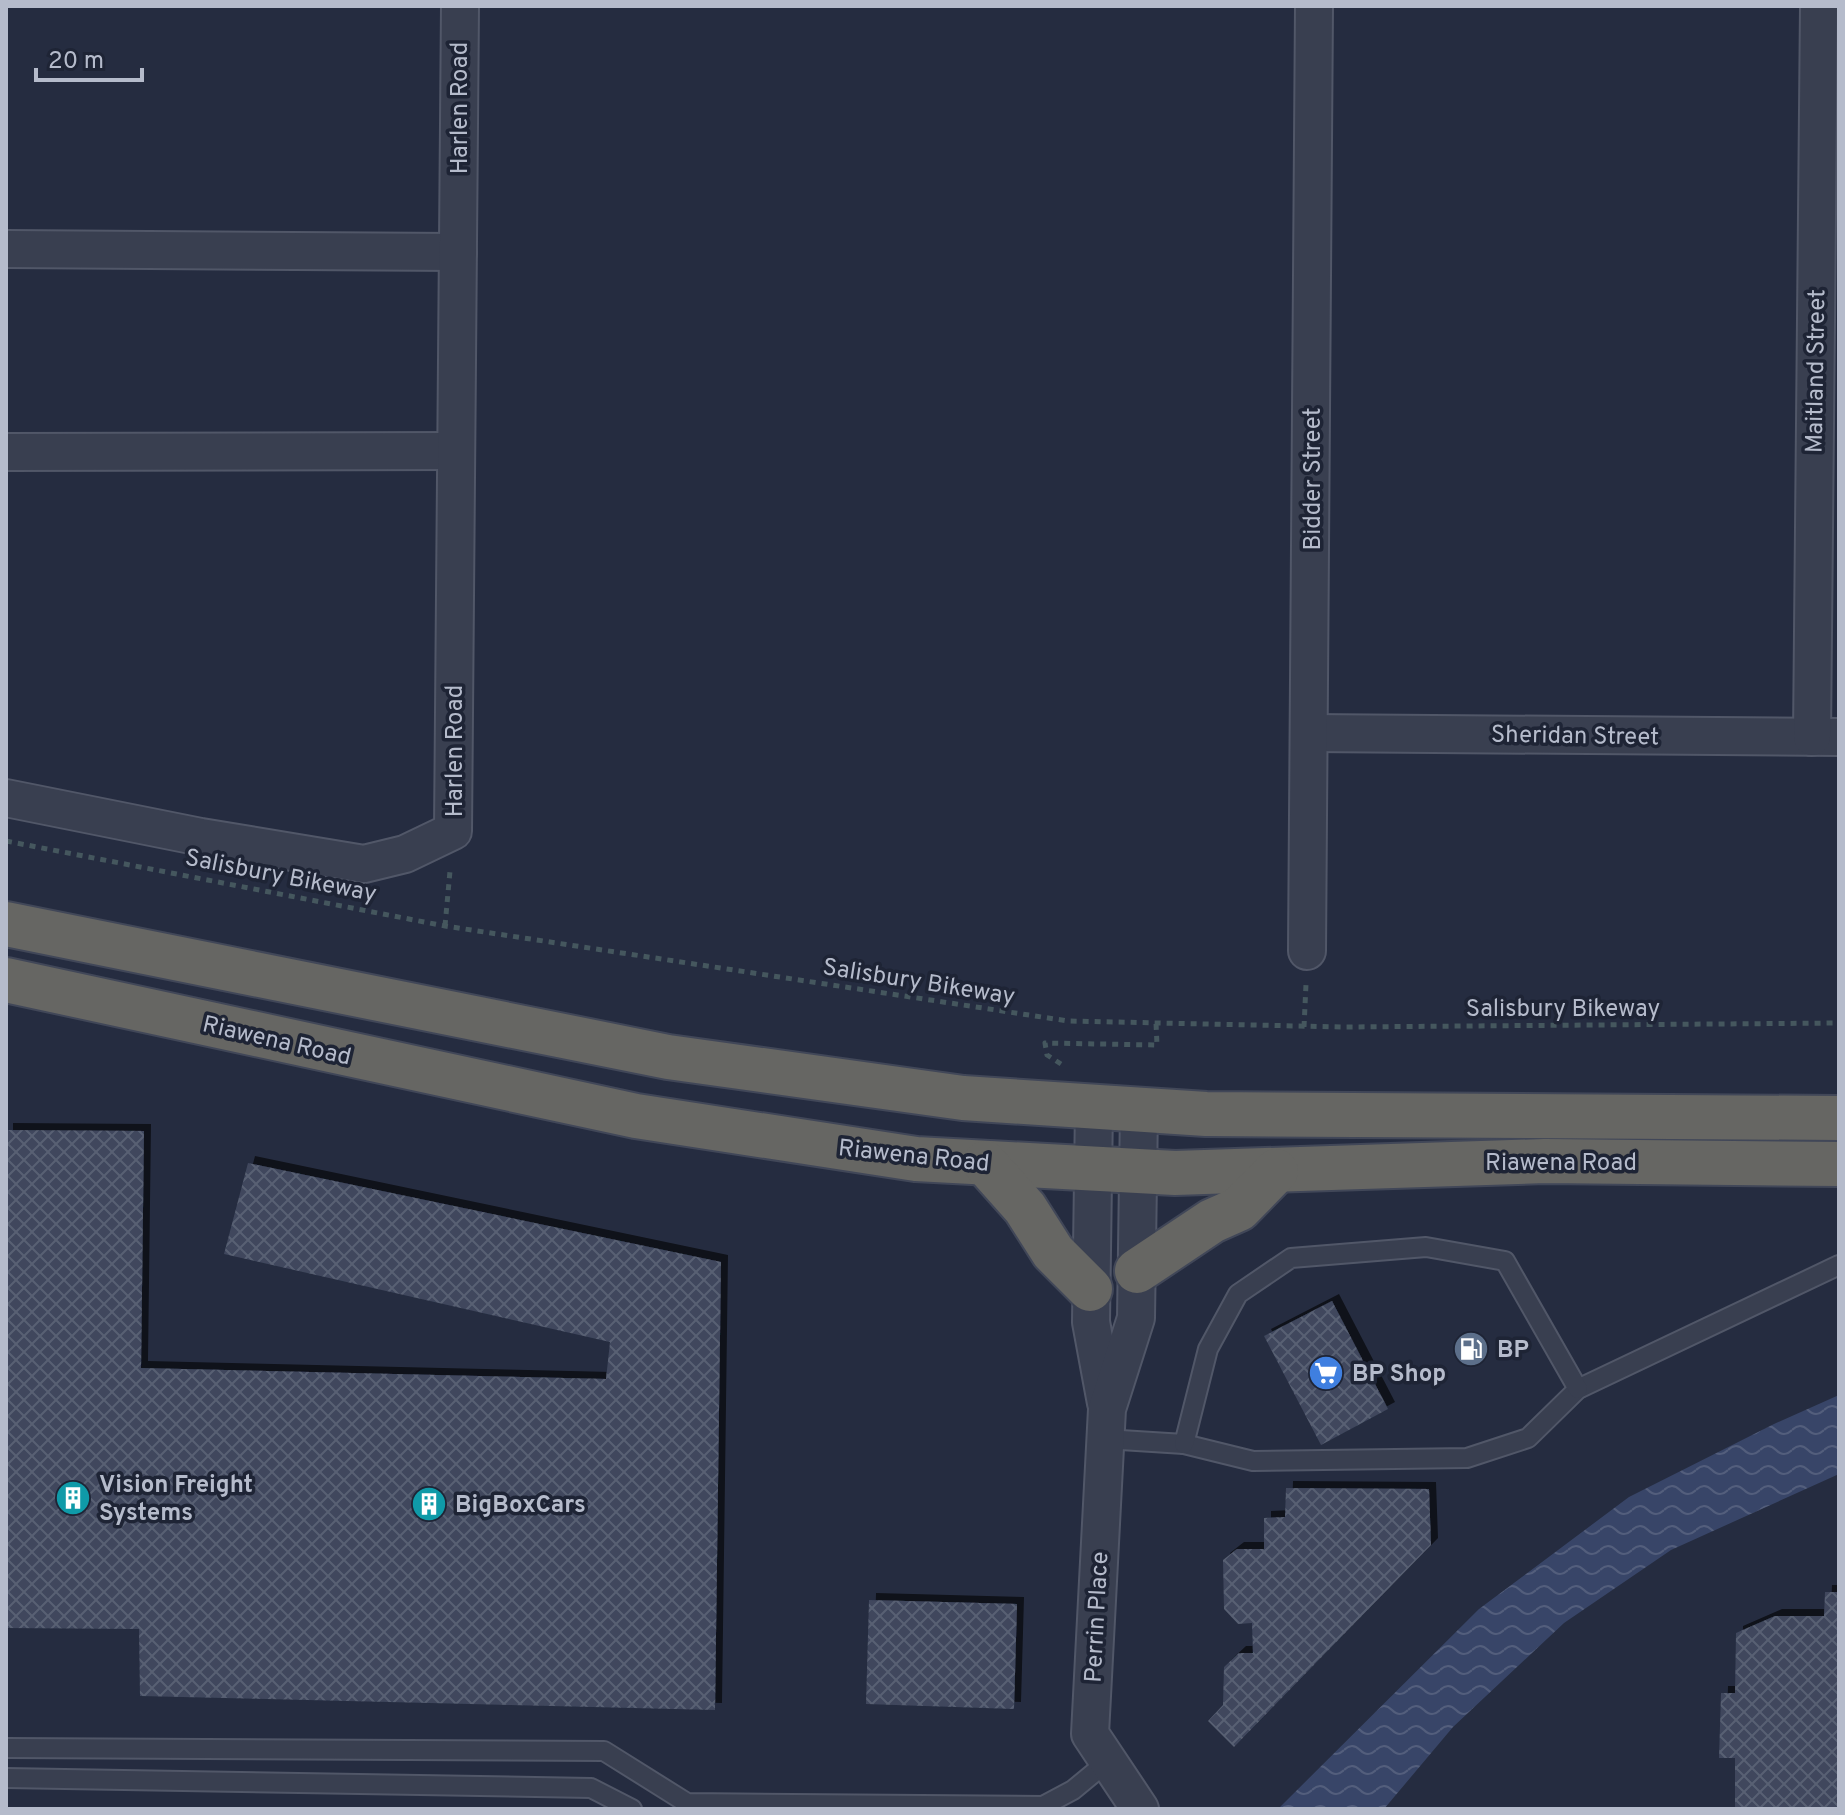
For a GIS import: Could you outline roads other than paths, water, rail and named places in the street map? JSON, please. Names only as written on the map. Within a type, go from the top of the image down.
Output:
[{"type":"highway","name":"Riawena Road","points":[[6,924],[668,1057],[889,1090],[1222,1114],[1839,1118]]},
{"type":"highway","name":"Riawena Road","points":[[6,980],[636,1116],[871,1153],[1137,1172],[1276,1171],[1545,1161],[1839,1164]]},
{"type":"highway","points":[[985,1163],[1025,1208],[1053,1252],[1090,1289]]},
{"type":"highway","points":[[1137,1271],[1212,1221],[1239,1209],[1276,1171]]},
{"type":"street","name":"Harlen Road","points":[[6,798],[201,837],[364,864],[405,854],[453,831],[460,6]]},
{"type":"street","name":"Bidder Street","points":[[1307,951],[1314,6]]},
{"type":"street","name":"Maitland Street","points":[[1819,6],[1826,737]]},
{"type":"street","points":[[6,249],[458,252]]},
{"type":"street","points":[[6,452],[456,451]]},
{"type":"street","name":"Sheridan Street","points":[[1310,733],[1826,737]]},
{"type":"street","name":"Perrin Place","points":[[1094,1107],[1091,1322],[1106,1424],[1090,1734],[1135,1808]]},
{"type":"street","name":"Perrin Place","points":[[1106,1424],[1136,1318],[1139,1110]]},
{"type":"lane","points":[[1184,1444],[1208,1349],[1238,1294],[1291,1258],[1426,1247],[1505,1261],[1578,1389]]},
{"type":"lane","points":[[1106,1424],[1253,1461],[1467,1458],[1528,1438],[1578,1389],[1839,1265]]},
{"type":"lane","points":[[6,1748],[604,1751],[687,1803],[1043,1806],[1073,1790],[1107,1762]]},
{"type":"lane","points":[[6,1778],[591,1788],[632,1809]]},
{"type":"water","points":[[1839,1395],[1839,1474],[1671,1550],[1564,1623],[1453,1727],[1384,1809],[1278,1809],[1479,1609],[1629,1497]]},
{"type":"place","name":"BP","points":[[1471,1349]]},
{"type":"place","name":"BP Shop","points":[[1326,1373]]},
{"type":"place","name":"Vision Freight Systems","points":[[73,1498]]},
{"type":"place","name":"BigBoxCars","points":[[429,1504]]}]
